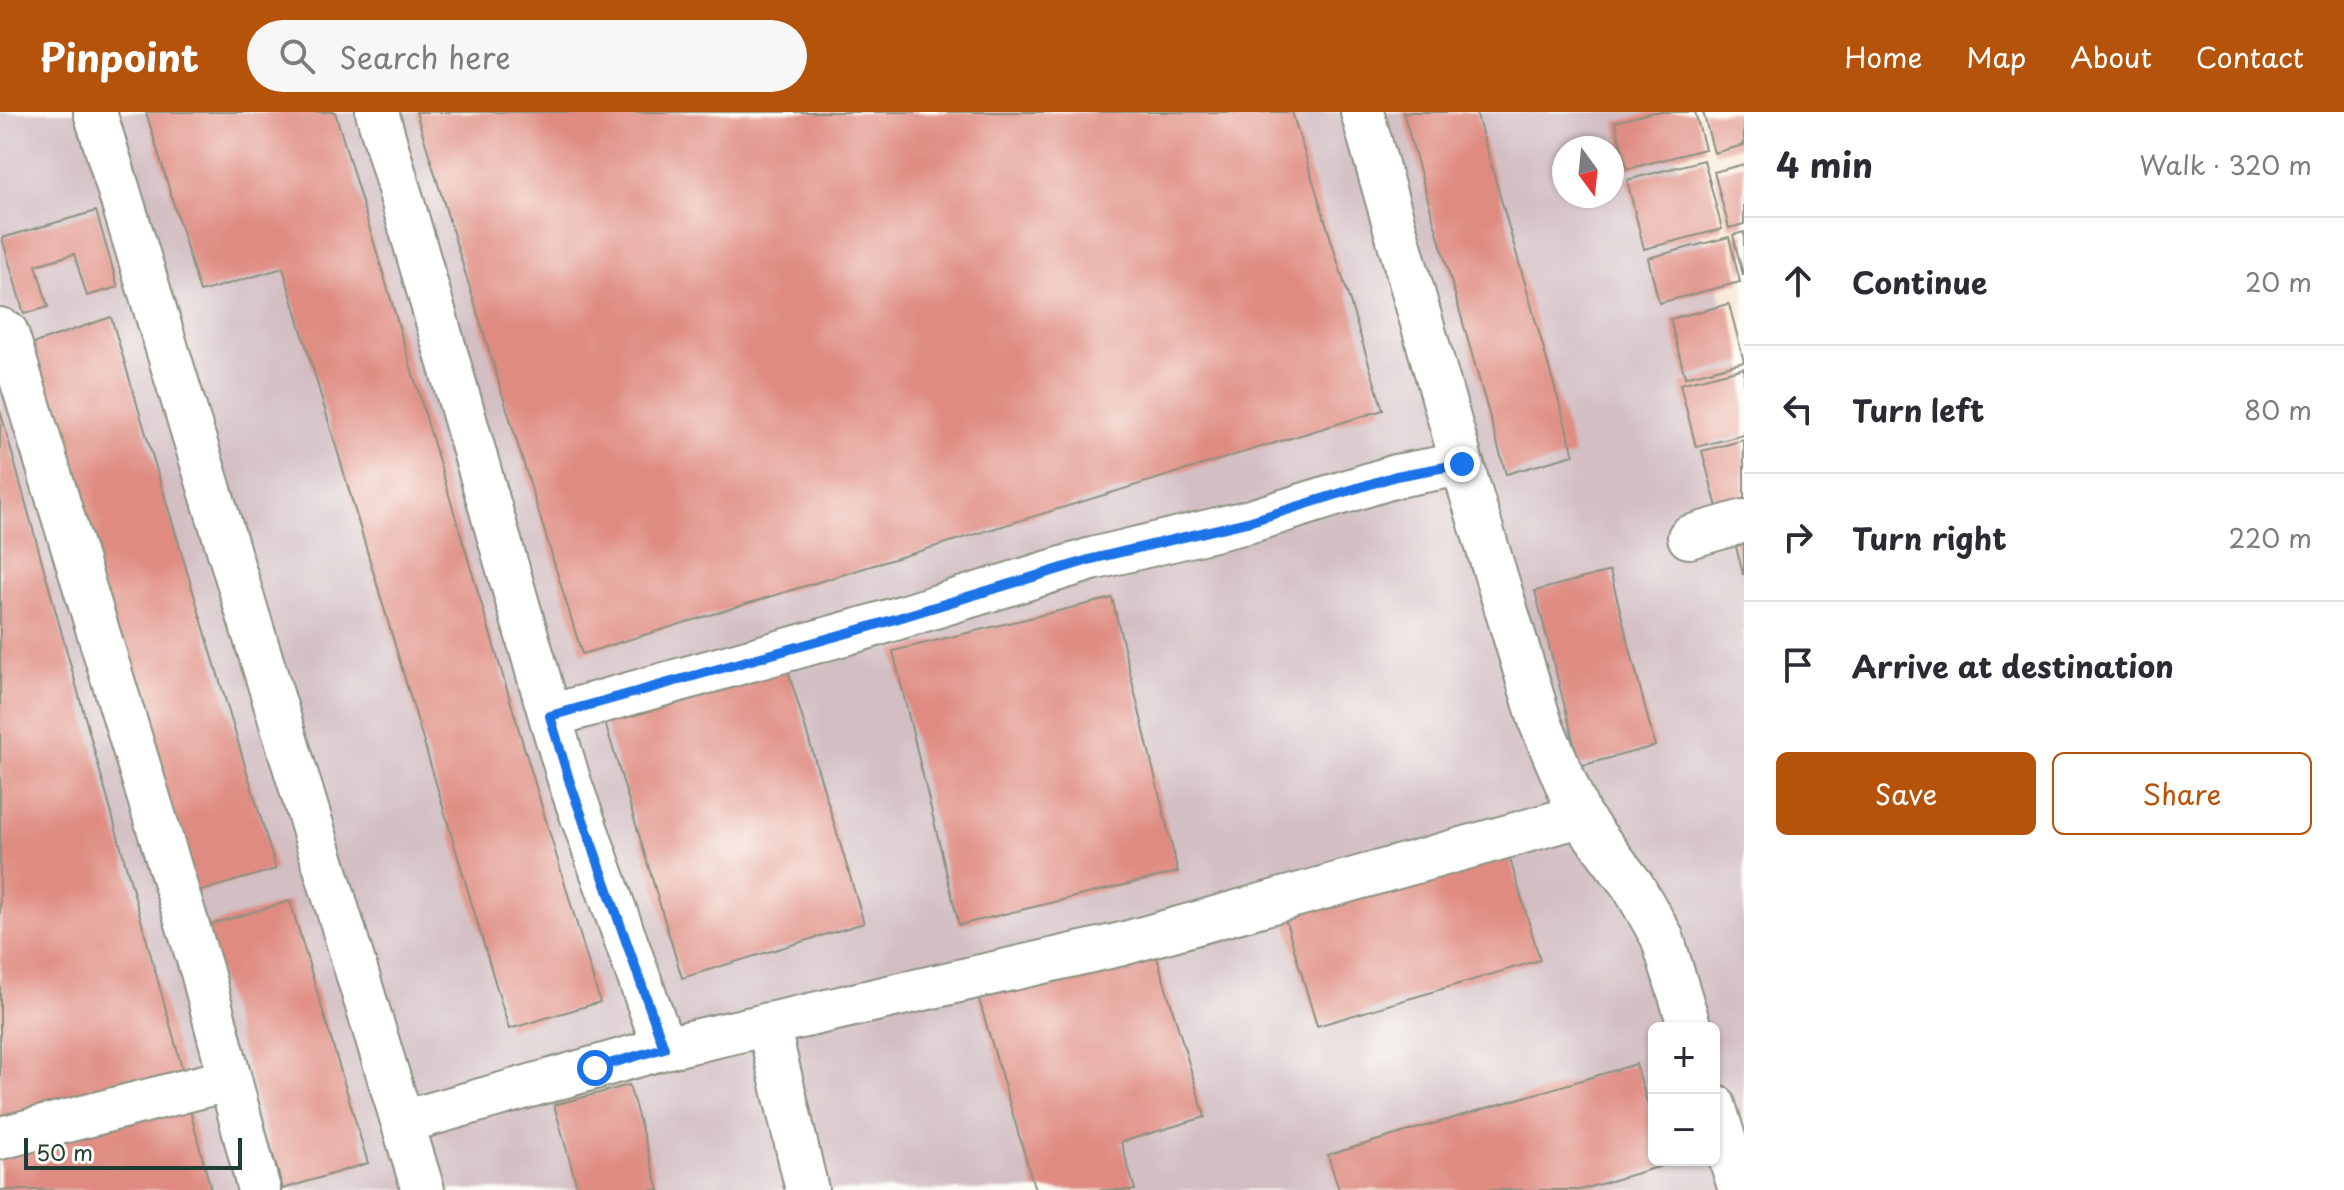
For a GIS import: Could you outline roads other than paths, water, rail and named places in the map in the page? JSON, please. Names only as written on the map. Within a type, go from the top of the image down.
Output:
[{"type":"lane","points":[[95,112],[423,1190]]},
{"type":"lane","points":[[377,112],[570,783],[664,1048]]},
{"type":"lane","points":[[1362,112],[1462,464],[1541,724],[1580,816],[1633,886],[1662,937],[1688,1022]]},
{"type":"lane","points":[[0,329],[7,333],[193,942],[259,1190]]},
{"type":"lane","points":[[550,716],[869,627],[1092,559],[1251,521],[1396,476],[1462,464]]},
{"type":"lane","points":[[1689,537],[1744,521]]},
{"type":"lane","points":[[403,1122],[664,1048],[1122,944],[1580,816]]},
{"type":"lane","points":[[768,1024],[807,1190]]},
{"type":"lane","points":[[0,1138],[228,1080]]},
{"type":"lane","points":[[1720,1125],[1740,1190]]}]
